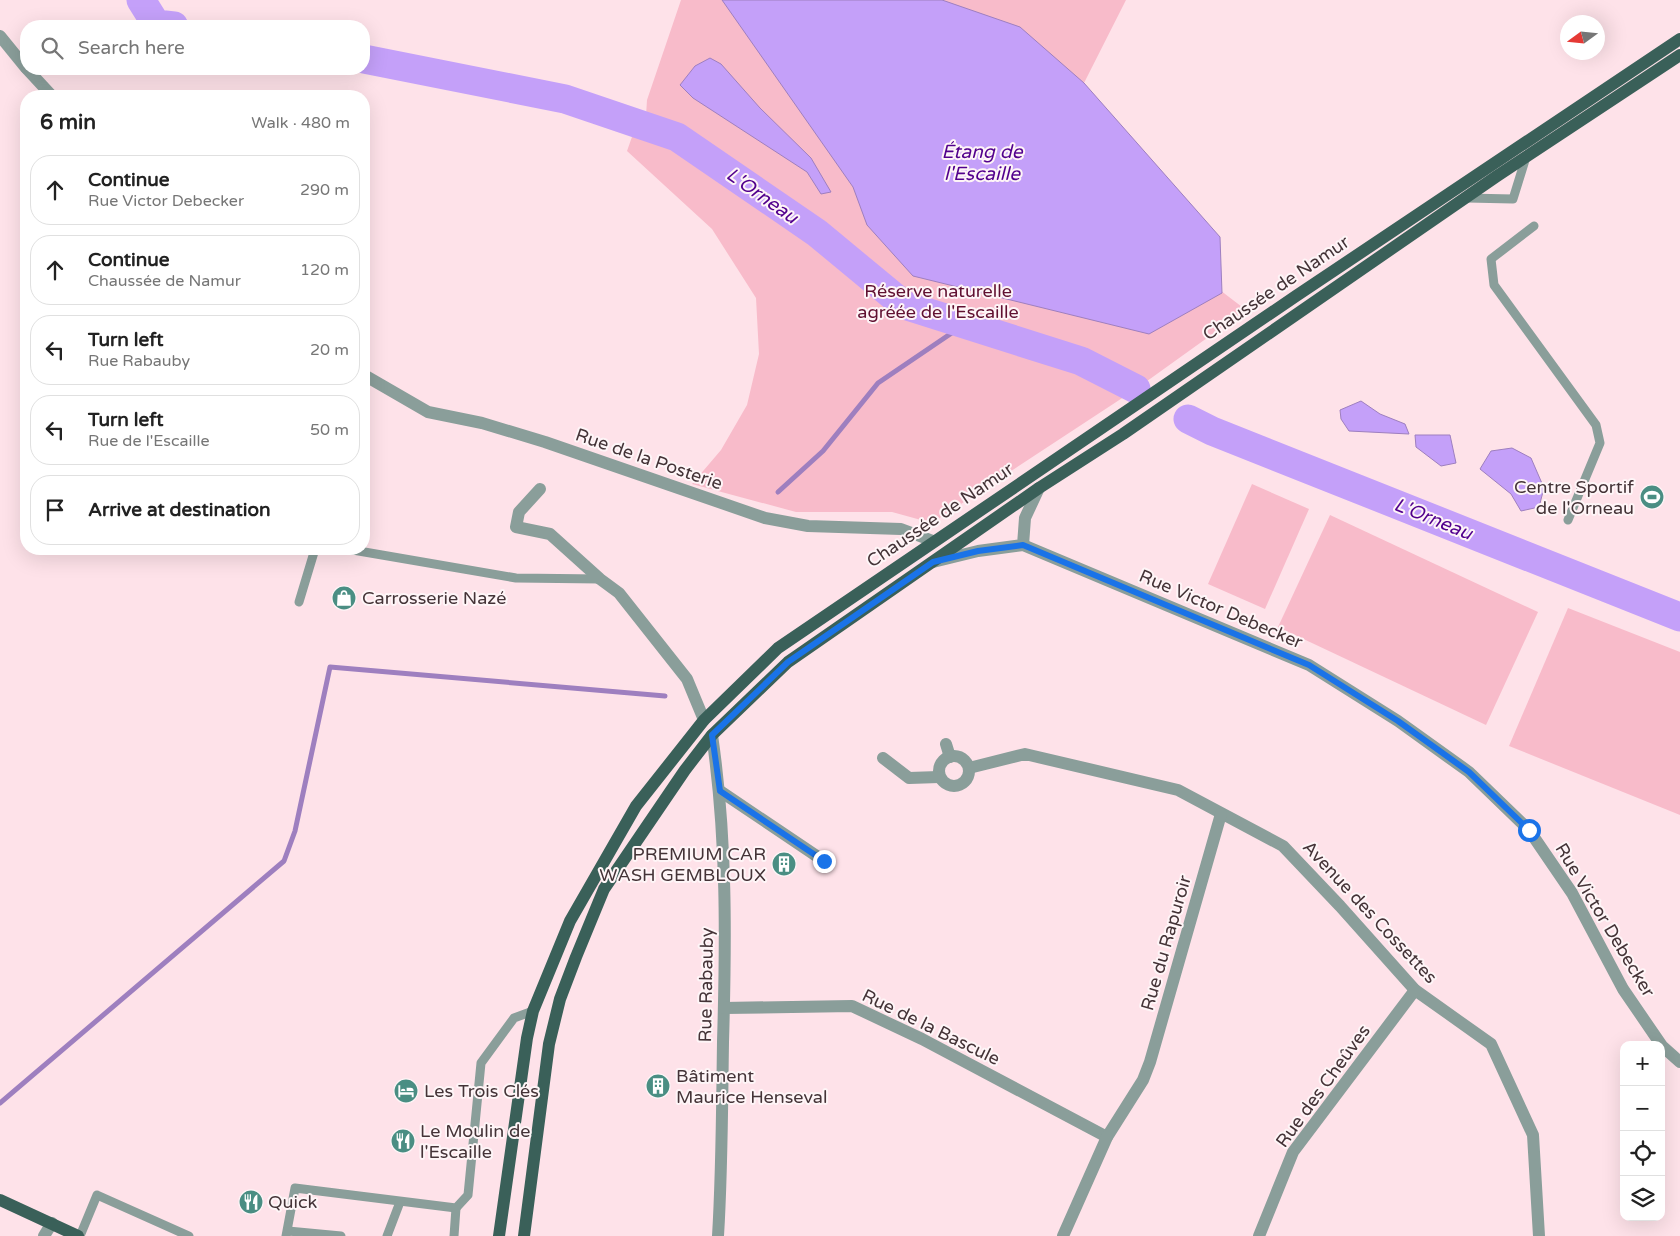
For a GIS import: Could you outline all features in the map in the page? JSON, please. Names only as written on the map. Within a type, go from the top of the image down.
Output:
[{"type":"main road","name":"Chaussée de Namur","points":[[499,1236],[526,1048],[534,1011],[570,921],[611,847],[636,806],[704,720],[778,648],[1488,165],[1680,39]]},
{"type":"main road","name":"Chaussée de Namur","points":[[524,1236],[549,1044],[560,999],[604,889],[685,770],[712,735],[788,662],[1039,488],[1123,434],[1526,157],[1680,55]]},
{"type":"main road","points":[[0,1200],[79,1236]]},
{"type":"street","points":[[0,36],[20,61]]},
{"type":"street","points":[[32,75],[46,90]]},
{"type":"street","name":"Rue de la Posterie","points":[[370,378],[428,412],[482,423],[545,442],[765,518],[808,526],[901,529],[933,541]]},
{"type":"street","points":[[933,562],[978,551],[1023,545],[1025,518],[1039,488]]},
{"type":"street","points":[[540,489],[519,512],[516,527],[550,534],[600,580],[619,593],[687,679],[704,720]]},
{"type":"street","name":"Rue Victor Debecker","points":[[1023,545],[1309,665],[1398,721],[1469,772],[1529,830],[1572,893],[1623,989],[1662,1046],[1680,1062]]},
{"type":"street","name":"Rue Rabauby","points":[[712,735],[720,791],[725,877],[724,1008],[718,1236]]},
{"type":"street","points":[[946,744],[950,757]]},
{"type":"street","name":"Avenue des Cossettes","points":[[969,768],[1025,754],[1178,790],[1283,846],[1340,906],[1414,990],[1491,1044],[1533,1135],[1539,1236]]},
{"type":"street","points":[[950,757],[962,758],[969,768],[965,783],[950,787],[939,777],[938,768],[942,761],[950,757]]},
{"type":"street","points":[[883,758],[909,778],[939,777]]},
{"type":"street","points":[[720,791],[824,861]]},
{"type":"street","name":"Rue du Rapuroir","points":[[1063,1236],[1108,1137],[1143,1080],[1221,814]]},
{"type":"street","name":"Rue des Cheûves","points":[[1259,1236],[1293,1152],[1414,990]]},
{"type":"street","name":"Rue de la Bascule","points":[[724,1008],[852,1006],[922,1039],[1108,1137]]},
{"type":"street","points":[[44,1236],[52,1223]]},
{"type":"lane","points":[[1467,198],[1513,199],[1526,157]]},
{"type":"lane","points":[[1534,226],[1491,259],[1494,285],[1596,425],[1600,443],[1568,520]]},
{"type":"lane","points":[[370,553],[516,578],[600,580]]},
{"type":"lane","points":[[299,602],[313,555]]},
{"type":"lane","points":[[454,1236],[456,1208],[468,1194],[481,1063],[514,1018],[534,1011]]},
{"type":"lane","points":[[341,1236],[287,1234],[295,1188],[456,1208]]},
{"type":"lane","points":[[79,1236],[97,1194],[189,1236]]},
{"type":"lane","points":[[387,1236],[400,1202]]},
{"type":"green space","name":"Réserve naturelle agréée de l'Escaille","points":[[681,0],[1126,0],[1084,83],[1058,166],[1246,310],[1136,389],[932,523],[892,512],[796,512],[692,484],[721,450],[747,405],[759,354],[756,298],[712,229],[627,151],[633,134],[646,116],[647,100]]},
{"type":"green space","points":[[1252,484],[1309,509],[1265,609],[1208,584]]},
{"type":"green space","points":[[1330,515],[1538,612],[1486,725],[1278,627]]},
{"type":"green space","points":[[1568,608],[1680,652],[1680,815],[1509,746]]},
{"type":"water","name":"Étang de l'Escaille","points":[[722,0],[942,0],[1020,27],[1084,83],[1220,237],[1222,293],[1149,334],[913,276],[867,225],[853,187]]},
{"type":"water","points":[[710,58],[721,64],[760,108],[811,158],[831,192],[821,194],[807,172],[693,98],[680,85],[695,66]]},
{"type":"water","points":[[1361,401],[1380,414],[1405,424],[1409,434],[1349,431],[1341,419],[1340,410]]},
{"type":"water","points":[[1415,435],[1450,435],[1456,463],[1441,466],[1416,447]]},
{"type":"water","points":[[1512,448],[1531,458],[1544,488],[1539,507],[1521,511],[1511,494],[1480,469],[1491,451]]},
{"type":"waterway","name":"L'Orneau","points":[[141,0],[154,20]]},
{"type":"waterway","name":"L'Orneau","points":[[370,60],[565,99],[677,137],[817,233],[904,305],[1081,361],[1136,389]]},
{"type":"waterway","points":[[778,492],[823,451],[878,383],[965,324]]},
{"type":"waterway","name":"L'Orneau","points":[[1188,419],[1212,431],[1680,617]]},
{"type":"waterway","points":[[0,1103],[284,861],[295,831],[330,667],[665,696]]},
{"type":"place","name":"Centre Sportif de l'Orneau","points":[[1652,497]]},
{"type":"place","name":"Carrosserie Nazé","points":[[344,598]]},
{"type":"place","name":"PREMIUM CAR WASH GEMBLOUX","points":[[784,864]]},
{"type":"place","name":"Bâtiment Maurice Henseval","points":[[658,1086]]},
{"type":"place","name":"Les Trois Clés","points":[[406,1091]]},
{"type":"place","name":"Le Moulin de l'Escaille","points":[[403,1141]]},
{"type":"place","name":"Quick","points":[[251,1202]]},
{"type":"route","points":[[824,861],[720,791],[712,735],[788,662],[933,562],[978,551],[1023,545],[1309,665],[1398,721],[1469,772],[1529,830]]}]
